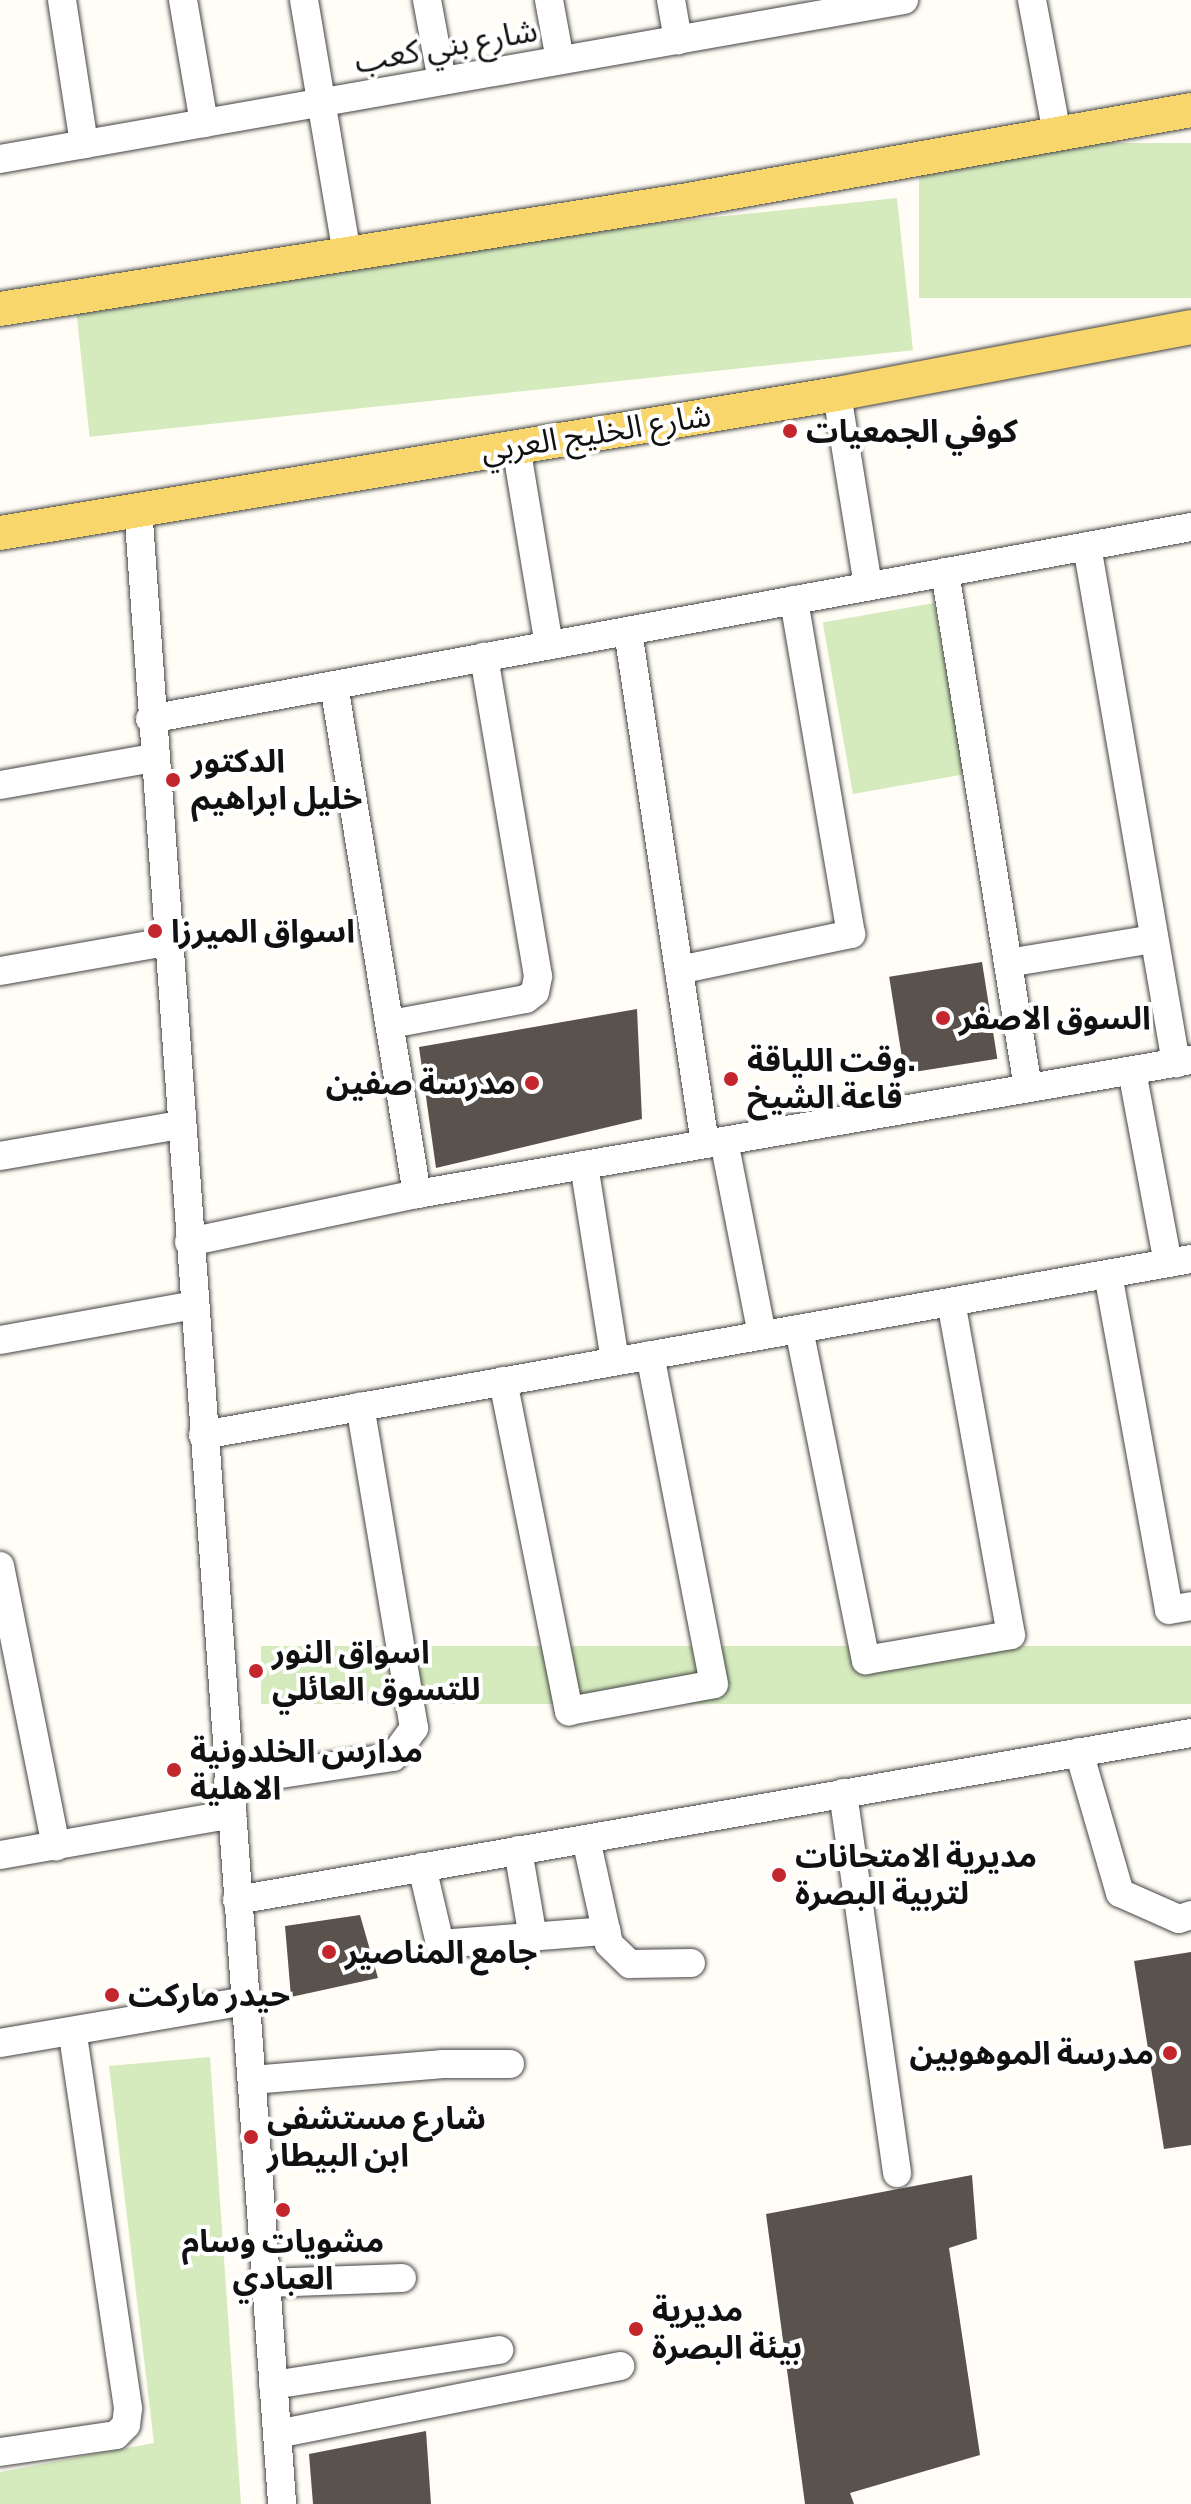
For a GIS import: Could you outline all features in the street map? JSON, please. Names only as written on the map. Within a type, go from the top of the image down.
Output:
[{"type":"main road","points":[[0,309],[347,254],[1191,110]]},
{"type":"main road","name":"شارع الخليج العربي","points":[[0,533],[837,394],[1191,327]]},
{"type":"street","points":[[62,0],[84,144]]},
{"type":"street","points":[[183,0],[204,123]]},
{"type":"street","points":[[304,0],[347,254]]},
{"type":"street","points":[[427,0],[442,81]]},
{"type":"street","points":[[549,0],[560,60]]},
{"type":"street","points":[[671,0],[678,40]]},
{"type":"street","name":"شارع بني كعب","points":[[0,159],[678,40],[797,9],[904,0]]},
{"type":"street","points":[[1032,0],[1057,134]]},
{"type":"street","points":[[837,394],[868,586]]},
{"type":"street","points":[[516,446],[549,645]]},
{"type":"street","points":[[138,508],[166,942],[282,2504]]},
{"type":"street","points":[[150,719],[1191,527]]},
{"type":"street","points":[[189,1242],[417,1194],[1183,1062],[1153,939],[1087,546]]},
{"type":"street","points":[[945,572],[1028,1088]]},
{"type":"street","points":[[679,970],[851,934],[794,600]]},
{"type":"street","points":[[628,631],[679,970],[715,1142],[762,1335]]},
{"type":"street","points":[[391,1024],[526,999],[535,992],[538,976],[484,657]]},
{"type":"street","points":[[334,685],[417,1194]]},
{"type":"street","points":[[0,785],[153,758]]},
{"type":"street","points":[[1008,963],[1153,939]]},
{"type":"street","points":[[0,971],[166,942]]},
{"type":"street","points":[[203,1435],[1180,1261],[1132,1071]]},
{"type":"street","points":[[0,1156],[180,1125]]},
{"type":"street","points":[[584,1165],[615,1361]]},
{"type":"street","points":[[1108,1274],[1169,1610],[1191,1606]]},
{"type":"street","points":[[799,1329],[866,1660],[1011,1635],[951,1302]]},
{"type":"street","points":[[0,1340],[195,1305]]},
{"type":"street","points":[[503,1381],[569,1711],[714,1684],[650,1355]]},
{"type":"street","points":[[228,1782],[393,1757],[414,1728],[360,1407]]},
{"type":"street","points":[[0,1566],[56,1846]]},
{"type":"street","points":[[237,1900],[1191,1733]]},
{"type":"street","points":[[1079,1752],[1120,1893],[1179,1919],[1191,1915]]},
{"type":"street","points":[[843,1793],[897,2173]]},
{"type":"street","points":[[0,1855],[232,1814]]},
{"type":"street","points":[[586,1839],[609,1944],[630,1964],[691,1963]]},
{"type":"street","points":[[518,1850],[533,1938]]},
{"type":"street","points":[[422,1867],[440,1944],[606,1931]]},
{"type":"street","points":[[0,2043],[246,2001]]},
{"type":"street","points":[[0,2452],[116,2435],[126,2425],[128,2408],[72,2031]]},
{"type":"street","points":[[252,2080],[510,2064]]},
{"type":"street","points":[[267,2283],[402,2278]]},
{"type":"street","points":[[273,2385],[499,2350]]},
{"type":"street","points":[[277,2434],[620,2366]]},
{"type":"green space","points":[[919,143],[1191,143],[1191,298],[919,298]]},
{"type":"green space","points":[[897,198],[913,350],[90,437],[74,285]]},
{"type":"green space","points":[[934,603],[964,774],[853,794],[823,623]]},
{"type":"green space","points":[[261,1646],[1191,1646],[1191,1704],[261,1704]]},
{"type":"green space","points":[[210,2057],[241,2504],[0,2504],[0,2472],[154,2443],[109,2066]]},
{"type":"building","name":"السوق الاصفر","points":[[982,962],[997,1059],[904,1073],[889,977]]},
{"type":"building","name":"مدرسة صفين","points":[[637,1009],[642,1119],[436,1168],[419,1047]]},
{"type":"building","name":"جامع المناصير","points":[[360,1915],[378,1978],[291,1997],[285,1926]]},
{"type":"building","name":"مدرسة الموهوبين","points":[[1191,1952],[1191,2145],[1164,2149],[1134,1961]]},
{"type":"building","points":[[972,2175],[977,2239],[949,2248],[980,2455],[850,2493],[854,2504],[805,2504],[766,2214]]},
{"type":"building","points":[[426,2431],[431,2504],[313,2504],[309,2454]]},
{"type":"place","name":"كوفي الجمعيات","points":[[790,431]]},
{"type":"place","name":"الدكتور خليل ابراهيم","points":[[173,780]]},
{"type":"place","name":"اسواق الميرزا","points":[[155,931]]},
{"type":"place","name":"السوق الاصفر","points":[[943,1018]]},
{"type":"place","name":"وقت اللياقة. قاعة الشيخ","points":[[731,1079]]},
{"type":"place","name":"مدرسة صفين","points":[[532,1083]]},
{"type":"place","name":"اسواق النور للتسوق العائلي","points":[[256,1671]]},
{"type":"place","name":"مدارس الخلدونية الاهلية","points":[[174,1770]]},
{"type":"place","name":"مديرية الامتحانات لتربية البصرة","points":[[779,1875]]},
{"type":"place","name":"جامع المناصير","points":[[329,1952]]},
{"type":"place","name":"حيدر ماركت","points":[[112,1995]]},
{"type":"place","name":"مدرسة الموهوبين","points":[[1170,2053]]},
{"type":"place","name":"شارع مستشفى ابن البيطار","points":[[251,2137]]},
{"type":"place","name":"مشويات وسام العبادي","points":[[283,2210]]},
{"type":"place","name":"مديرية بيئة البصرة","points":[[636,2329]]}]
